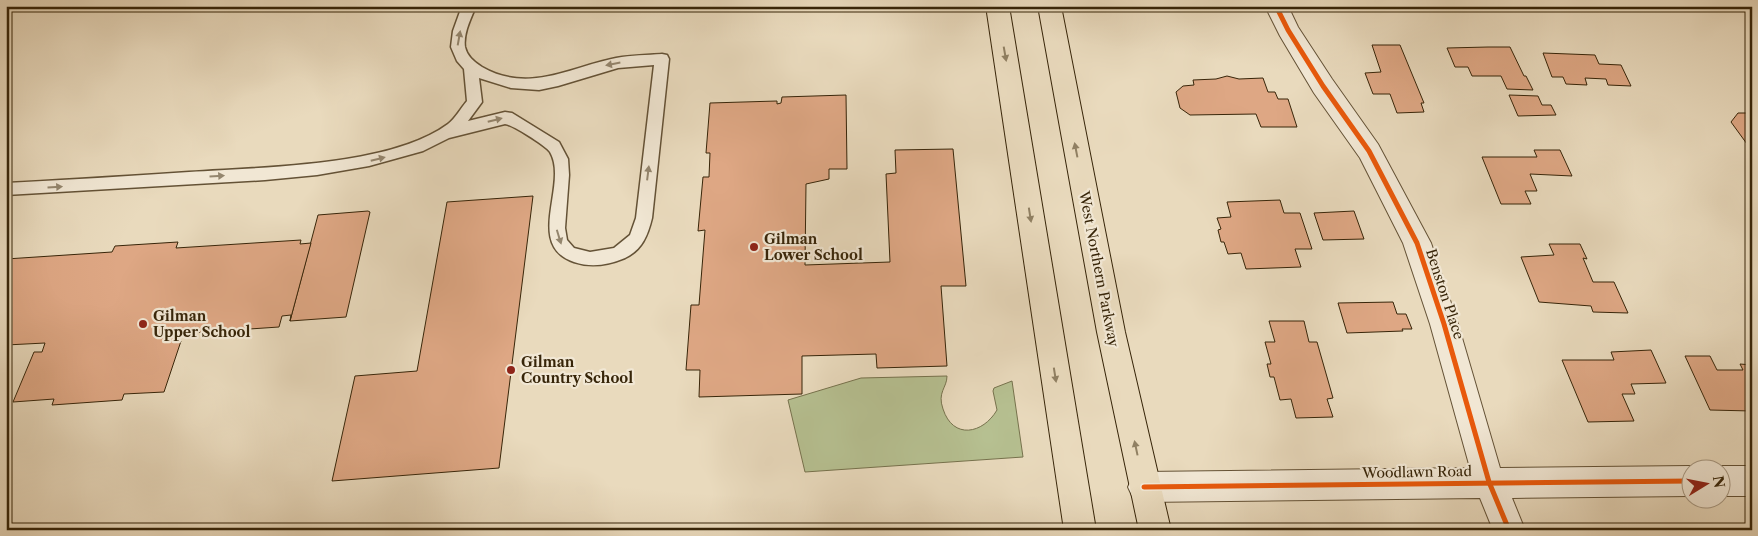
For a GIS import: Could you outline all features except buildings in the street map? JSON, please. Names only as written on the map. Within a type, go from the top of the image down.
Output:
[{"type":"main road","points":[[997,6],[1080,530]]},
{"type":"main road","name":"West Northern Parkway","points":[[1049,6],[1111,332],[1155,530]]},
{"type":"street","name":"Benston Place","points":[[1276,6],[1288,30],[1323,86],[1369,151],[1417,243],[1444,324],[1489,482],[1509,530]]},
{"type":"street","name":"Woodlawn Road","points":[[1144,487],[1680,481]]},
{"type":"street","points":[[1730,481],[1752,481]]},
{"type":"lane","points":[[6,189],[327,169],[382,158],[423,144],[448,132],[465,120],[474,103],[477,88],[476,78],[471,67],[460,55],[458,47],[462,26],[469,6]]},
{"type":"lane","points":[[448,132],[505,118],[512,119],[554,146],[559,152],[563,166],[556,235],[568,253],[579,258],[602,259],[616,255],[628,248],[637,239],[644,218],[662,60],[615,63],[549,84],[536,85],[507,82],[471,67]]},
{"type":"green space","points":[[947,376],[941,398],[943,409],[954,426],[968,430],[984,424],[991,418],[997,410],[994,388],[1012,381],[1023,457],[805,472],[788,400],[861,378]]},
{"type":"cycle path","points":[[1276,6],[1288,30],[1323,86],[1369,151],[1417,243],[1444,324],[1489,482],[1509,530]]},
{"type":"cycle path","points":[[1144,487],[1680,481]]},
{"type":"place","name":"Gilman Lower School","points":[[754,247]]},
{"type":"place","name":"Gilman Upper School","points":[[143,324]]},
{"type":"place","name":"Gilman Country School","points":[[511,370]]}]
